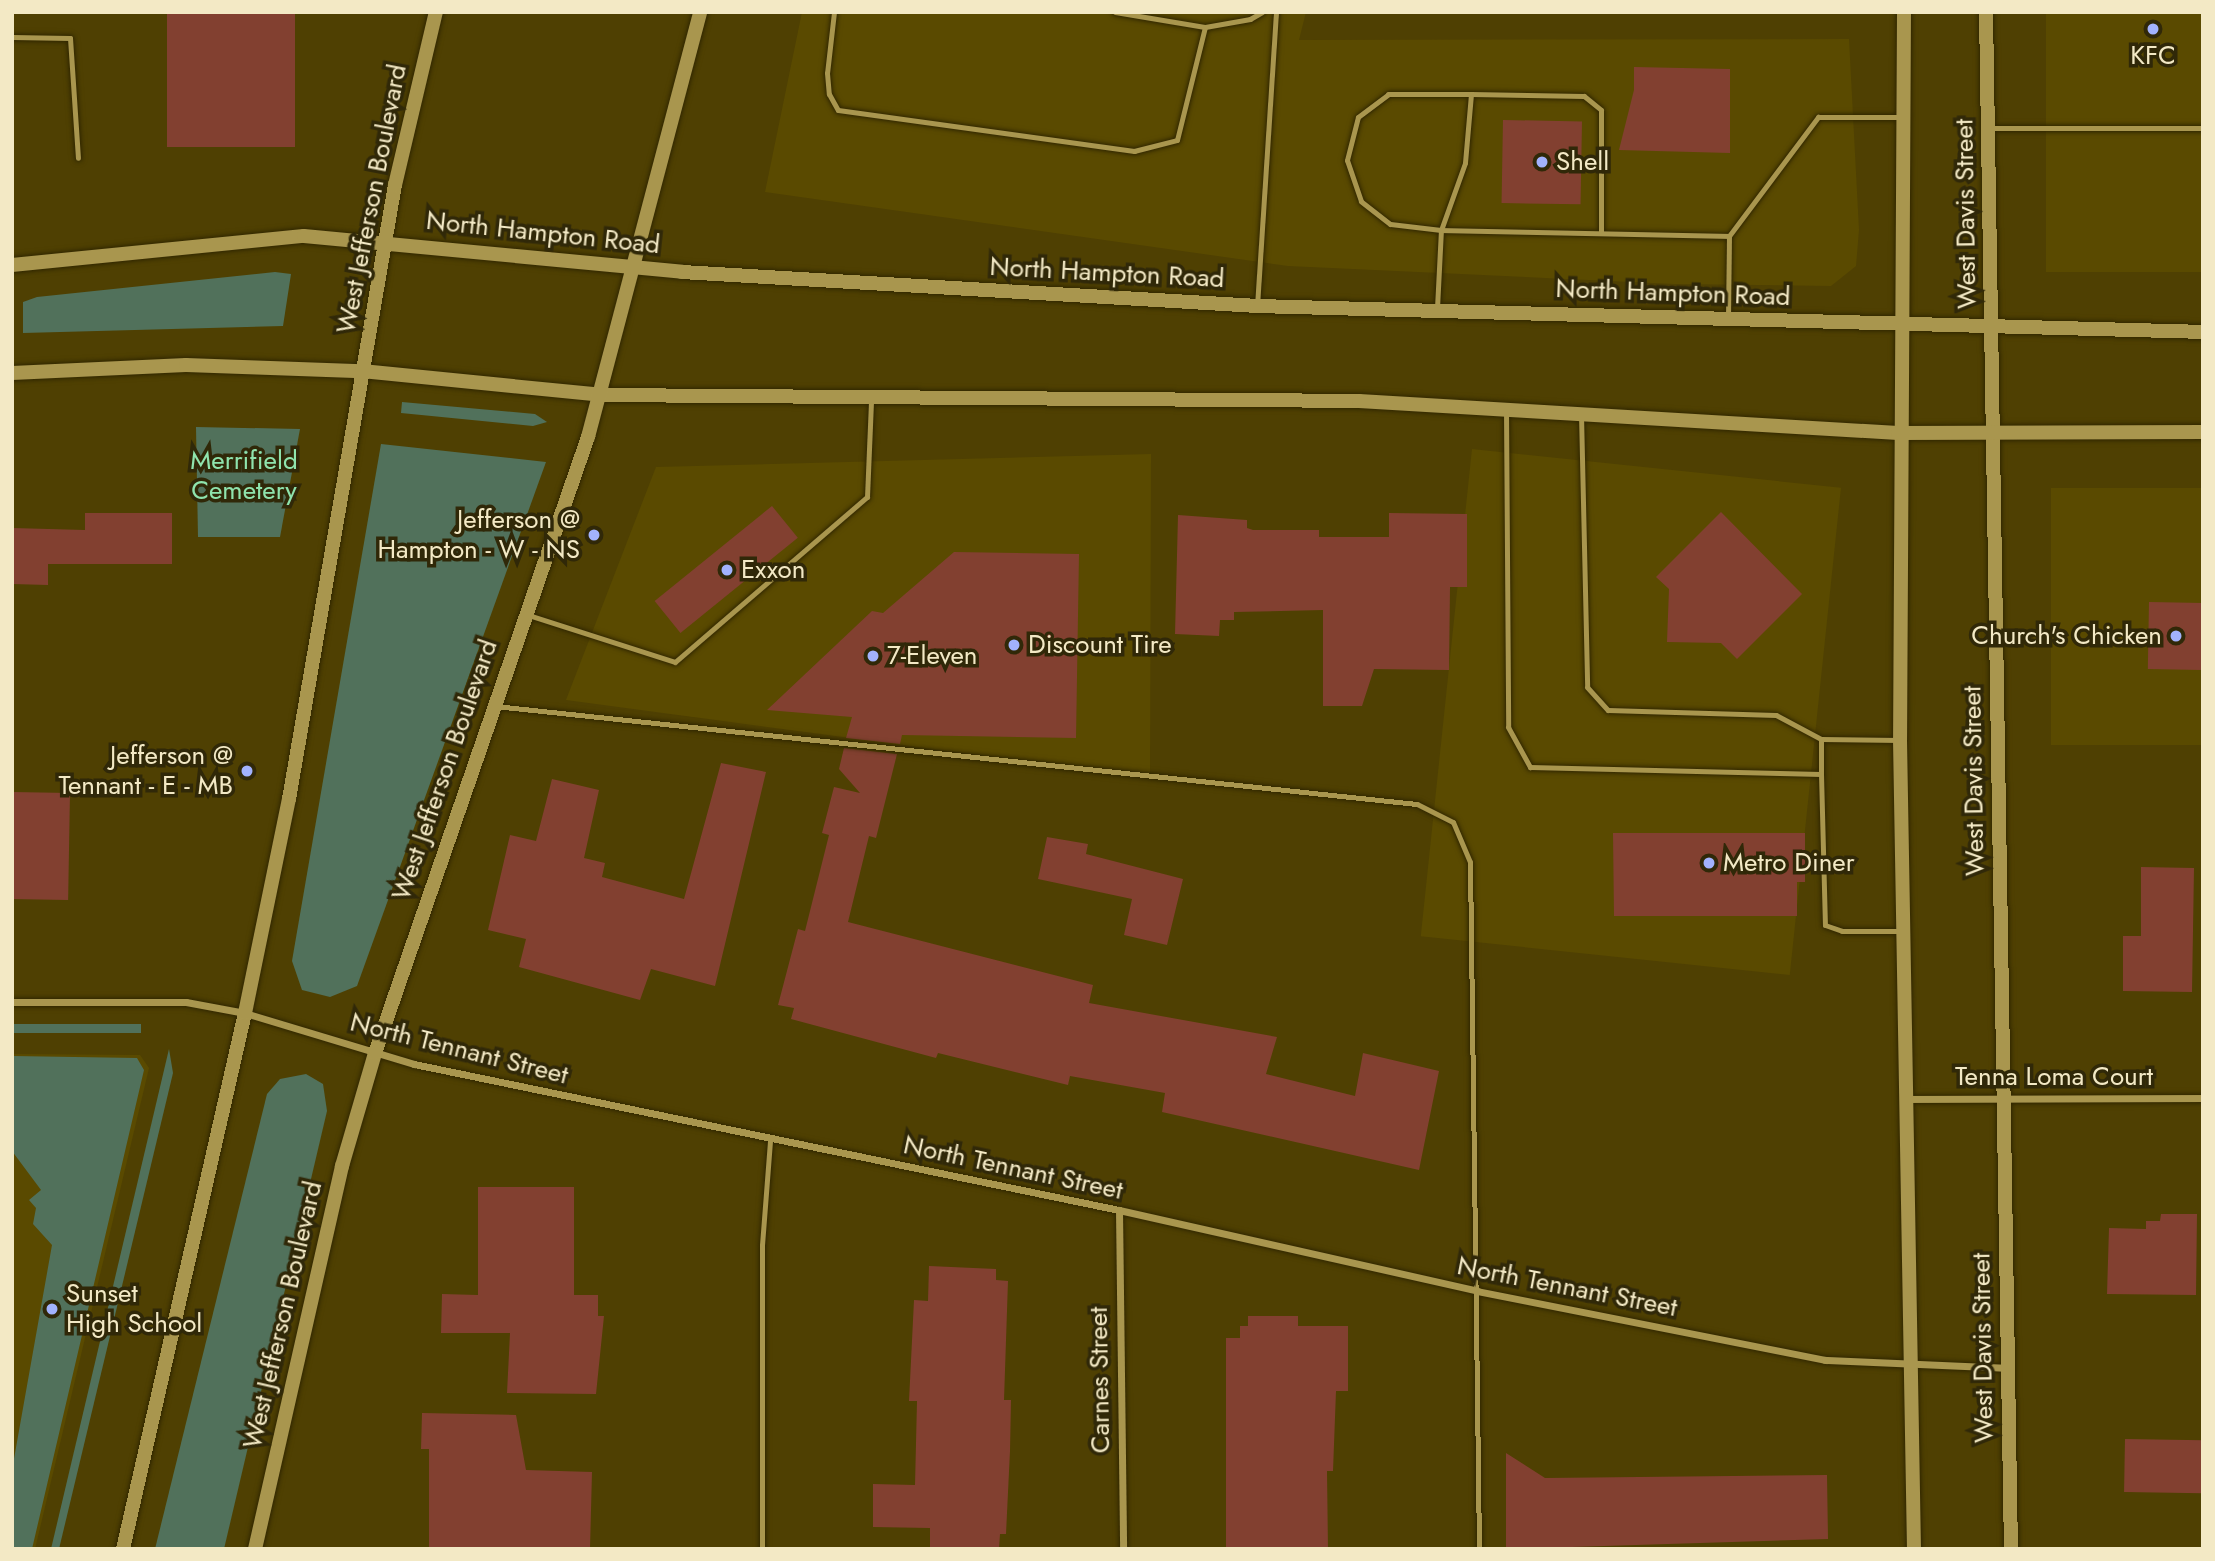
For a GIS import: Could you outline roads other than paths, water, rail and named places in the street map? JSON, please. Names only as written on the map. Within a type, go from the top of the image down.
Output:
[{"type":"main road","name":"West Jefferson Boulevard","points":[[123,1549],[245,1013],[289,799],[362,370],[436,12]]},
{"type":"main road","name":"West Jefferson Boulevard","points":[[255,1549],[342,1167],[374,1053],[601,395],[700,12]]},
{"type":"main road","points":[[1904,12],[1898,433],[1905,1099],[1914,1549]]},
{"type":"main road","name":"West Davis Street","points":[[1986,12],[1990,128],[2002,1097],[2011,1549]]},
{"type":"main road","name":"North Hampton Road","points":[[12,265],[304,236],[636,266],[1257,306],[2203,332]]},
{"type":"main road","points":[[12,373],[186,365],[362,370],[601,395],[1359,401],[1581,411],[1898,433],[2203,432]]},
{"type":"street","name":"North Tennant Street","points":[[12,1002],[186,1002],[245,1013],[374,1053],[770,1140],[1119,1210],[1477,1291],[1825,1360],[1912,1367],[2008,1368]]},
{"type":"street","name":"Tenna Loma Court","points":[[1905,1099],[2203,1098]]},
{"type":"street","name":"Carnes Street","points":[[1119,1210],[1123,1549]]},
{"type":"lane","points":[[834,12],[827,73],[829,94],[838,110],[1134,151],[1177,140],[1205,27]]},
{"type":"lane","points":[[1115,12],[1205,27],[1250,19],[1262,12]]},
{"type":"lane","points":[[1257,306],[1276,12]]},
{"type":"lane","points":[[12,37],[70,38],[78,158]]},
{"type":"lane","points":[[1601,233],[1601,110],[1584,96],[1388,94],[1358,117],[1347,160],[1361,201],[1390,224],[1441,230],[1729,236]]},
{"type":"lane","points":[[1436,311],[1441,230],[1465,163],[1471,94]]},
{"type":"lane","points":[[1728,320],[1729,236],[1818,117],[1903,117]]},
{"type":"lane","points":[[1990,128],[2203,128]]},
{"type":"lane","points":[[524,613],[675,662],[867,497],[871,397]]},
{"type":"lane","points":[[1506,407],[1508,727],[1530,767],[1821,774]]},
{"type":"lane","points":[[1581,411],[1587,687],[1608,710],[1776,715],[1821,739],[1900,740]]},
{"type":"lane","points":[[492,706],[1417,804],[1453,822],[1470,862],[1479,1549]]},
{"type":"lane","points":[[1821,739],[1825,925],[1842,932],[1903,931]]},
{"type":"lane","points":[[762,1549],[762,1245],[770,1140]]},
{"type":"place","name":"KFC","points":[[2153,29]]},
{"type":"place","name":"Shell","points":[[1542,162]]},
{"type":"place","name":"Jefferson @ Hampton - W - NS","points":[[594,535]]},
{"type":"place","name":"Exxon","points":[[727,570]]},
{"type":"place","name":"Church's Chicken","points":[[2176,636]]},
{"type":"place","name":"Discount Tire","points":[[1014,645]]},
{"type":"place","name":"7-Eleven","points":[[873,656]]},
{"type":"place","name":"Jefferson @ Tennant - E - MB","points":[[247,771]]},
{"type":"place","name":"Metro Diner","points":[[1709,863]]},
{"type":"place","name":"Sunset High School","points":[[52,1309]]},
{"type":"park label","name":"Merrifield Cemetery","points":[[244,476]]}]
